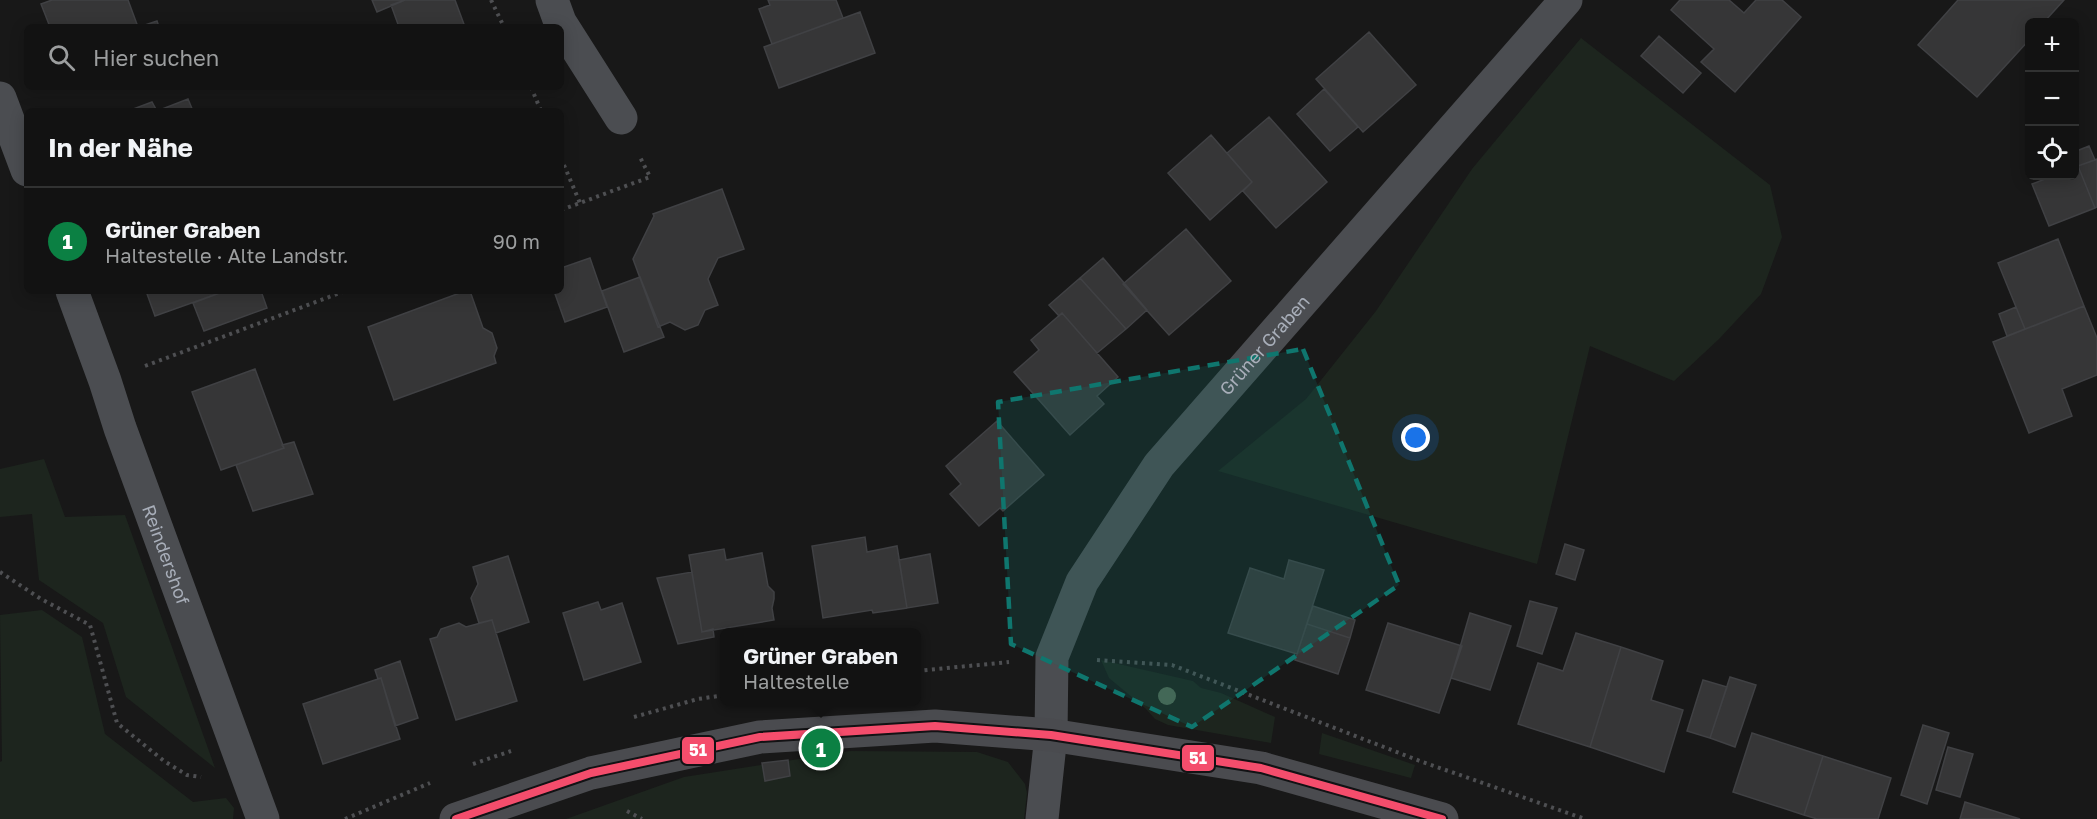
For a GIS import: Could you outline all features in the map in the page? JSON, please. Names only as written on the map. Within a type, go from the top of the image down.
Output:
[{"type":"street","points":[[552,0],[561,24]]},
{"type":"street","name":"Grüner Graben","points":[[1042,819],[1051,735],[1052,657],[1082,582],[1160,465],[1566,0]]},
{"type":"street","points":[[564,28],[621,118]]},
{"type":"street","points":[[0,98],[24,162]]},
{"type":"street","name":"Reindershof","points":[[73,294],[263,819]]},
{"type":"street","points":[[456,819],[591,773],[760,738],[935,726],[1051,735],[1262,768],[1442,819]]},
{"type":"path","points":[[491,0],[503,24]]},
{"type":"path","points":[[532,90],[540,108]]},
{"type":"path","points":[[564,209],[650,177],[621,118]]},
{"type":"path","points":[[564,165],[580,202]]},
{"type":"path","points":[[105,381],[337,294]]},
{"type":"path","points":[[0,572],[90,625],[117,723],[164,761],[187,775],[210,778],[248,775]]},
{"type":"path","points":[[921,671],[1052,657],[1172,665],[1420,761],[1586,819]]},
{"type":"highlighted area","points":[[1303,349],[1399,585],[1192,727],[1011,644],[998,402]]},
{"type":"shaded area","points":[[1581,38],[1770,185],[1782,237],[1761,294],[1719,339],[1674,381],[1590,346],[1537,564],[1218,471],[1306,399],[1376,311],[1472,169]]},
{"type":"shaded area","points":[[44,459],[65,517],[125,515],[215,768],[126,697],[103,623],[39,580],[32,514],[0,517],[0,469]]},
{"type":"shaded area","points":[[42,610],[82,637],[105,734],[193,802],[226,798],[234,808],[233,819],[0,819],[0,762],[2,761],[0,615]]},
{"type":"shaded area","points":[[1101,660],[1193,681],[1201,688],[1221,693],[1275,717],[1271,743],[1168,725],[1155,719],[1109,678]]},
{"type":"shaded area","points":[[1322,733],[1415,765],[1411,778],[1319,754]]},
{"type":"shaded area","points":[[850,751],[977,752],[1008,762],[1025,784],[1027,793],[1024,819],[566,819],[684,777]]},
{"type":"building","points":[[52,0],[128,0],[137,24],[49,24],[41,4]]},
{"type":"building","points":[[372,0],[405,0],[377,12]]},
{"type":"building","points":[[405,0],[455,0],[464,24],[398,24],[391,5]]},
{"type":"building","points":[[768,0],[836,0],[843,18],[772,44],[759,9],[770,5]]},
{"type":"building","points":[[1680,0],[1729,0],[1744,13],[1756,0],[1782,0],[1801,17],[1735,92],[1701,62],[1714,49],[1671,10]]},
{"type":"building","points":[[1958,0],[2064,0],[2048,18],[2025,18],[2025,44],[1977,97],[1918,45]]},
{"type":"building","points":[[860,12],[875,53],[779,88],[764,47]]},
{"type":"building","points":[[1369,32],[1416,85],[1363,132],[1316,79]]},
{"type":"building","points":[[1659,36],[1701,73],[1683,93],[1641,56]]},
{"type":"building","points":[[1324,89],[1358,127],[1330,151],[1297,114]]},
{"type":"building","points":[[188,99],[192,108],[165,108]]},
{"type":"building","points":[[152,102],[155,108],[136,108]]},
{"type":"building","points":[[1269,117],[1327,182],[1276,228],[1243,191],[1252,182],[1227,153]]},
{"type":"building","points":[[1211,135],[1252,182],[1210,220],[1168,173]]},
{"type":"building","points":[[2089,146],[2095,160],[2079,166],[2079,150]]},
{"type":"building","points":[[2097,159],[2097,207],[2095,208],[2079,168],[2079,166]]},
{"type":"building","points":[[2079,168],[2095,208],[2049,226],[2032,184],[2042,180],[2079,180]]},
{"type":"building","points":[[722,189],[744,249],[718,258],[708,279],[718,305],[705,310],[698,325],[685,330],[670,322],[658,327],[633,259],[653,214]]},
{"type":"building","points":[[1186,229],[1231,281],[1169,335],[1123,284]]},
{"type":"building","points":[[2058,239],[2084,306],[2025,329],[1998,263]]},
{"type":"building","points":[[590,258],[607,307],[565,322],[555,294],[564,294],[564,267]]},
{"type":"building","points":[[1103,258],[1147,310],[1126,329],[1080,278]]},
{"type":"building","points":[[640,277],[664,337],[624,352],[602,291]]},
{"type":"building","points":[[1080,278],[1126,329],[1097,353],[1062,313],[1059,316],[1049,305]]},
{"type":"building","points":[[147,294],[217,294],[155,316]]},
{"type":"building","points":[[217,294],[262,294],[267,308],[204,331],[193,303]]},
{"type":"building","points":[[457,294],[471,294],[483,328],[492,333],[497,348],[494,356],[496,363],[394,400],[368,327]]},
{"type":"building","points":[[2084,306],[2097,338],[2097,375],[2062,389],[2072,416],[2029,433],[1993,342]]},
{"type":"building","points":[[2016,307],[2025,329],[2007,336],[1999,314]]},
{"type":"building","points":[[1062,313],[1118,377],[1097,396],[1104,404],[1070,435],[1014,372],[1039,350],[1031,340]]},
{"type":"building","points":[[255,369],[284,448],[221,470],[192,392]]},
{"type":"building","points":[[997,421],[1044,475],[1003,511],[1000,508],[979,526],[950,494],[961,484],[946,466]]},
{"type":"building","points":[[294,442],[313,494],[253,511],[236,465],[284,448],[282,445]]},
{"type":"building","points":[[865,537],[867,552],[897,546],[907,608],[873,613],[872,610],[823,618],[812,546]]},
{"type":"building","points":[[1565,544],[1584,550],[1575,580],[1556,574]]},
{"type":"building","points":[[724,549],[726,560],[762,553],[768,586],[774,592],[772,608],[774,620],[702,632],[689,555]]},
{"type":"building","points":[[930,554],[938,603],[907,608],[899,560]]},
{"type":"building","points":[[508,556],[529,622],[496,633],[492,620],[479,623],[471,598],[478,584],[473,567]]},
{"type":"building","points":[[1289,560],[1324,570],[1297,654],[1228,633],[1250,568],[1284,579]]},
{"type":"building","points":[[692,572],[702,632],[713,629],[714,637],[678,644],[657,578]]},
{"type":"building","points":[[1530,601],[1557,608],[1542,654],[1517,646]]},
{"type":"building","points":[[598,602],[601,610],[622,603],[641,662],[584,680],[563,613]]},
{"type":"building","points":[[1313,606],[1355,620],[1350,638],[1307,624]]},
{"type":"building","points":[[1470,613],[1511,626],[1490,690],[1451,678]]},
{"type":"building","points":[[492,620],[517,701],[456,720],[430,639],[437,637],[441,629],[459,623],[466,627]]},
{"type":"building","points":[[1388,623],[1462,646],[1439,713],[1366,690]]},
{"type":"building","points":[[1307,624],[1350,638],[1338,674],[1295,660]]},
{"type":"building","points":[[1576,633],[1621,647],[1590,747],[1518,724],[1538,663],[1563,671]]},
{"type":"building","points":[[1621,647],[1663,661],[1651,700],[1683,710],[1664,772],[1590,747]]},
{"type":"building","points":[[400,661],[418,718],[395,726],[381,678],[378,679],[375,670]]},
{"type":"building","points":[[1730,677],[1756,685],[1735,747],[1710,738]]},
{"type":"building","points":[[381,678],[400,739],[323,764],[303,704]]},
{"type":"building","points":[[1703,680],[1727,687],[1710,738],[1687,731]]},
{"type":"building","points":[[1923,725],[1949,733],[1927,804],[1901,795]]},
{"type":"building","points":[[1752,733],[1823,756],[1804,815],[1733,792]]},
{"type":"building","points":[[1948,747],[1973,754],[1960,797],[1936,790]]},
{"type":"building","points":[[1823,756],[1891,778],[1878,819],[1817,819],[1804,815]]},
{"type":"building","points":[[788,760],[790,776],[765,781],[762,763]]},
{"type":"building","points":[[1965,802],[2020,819],[1960,819]]},
{"type":"transit line","name":"51","points":[[456,819],[591,773],[760,737],[935,726],[1051,735],[1261,768],[1442,819]]},
{"type":"place","name":"Grüner Graben","points":[[821,748]]}]
